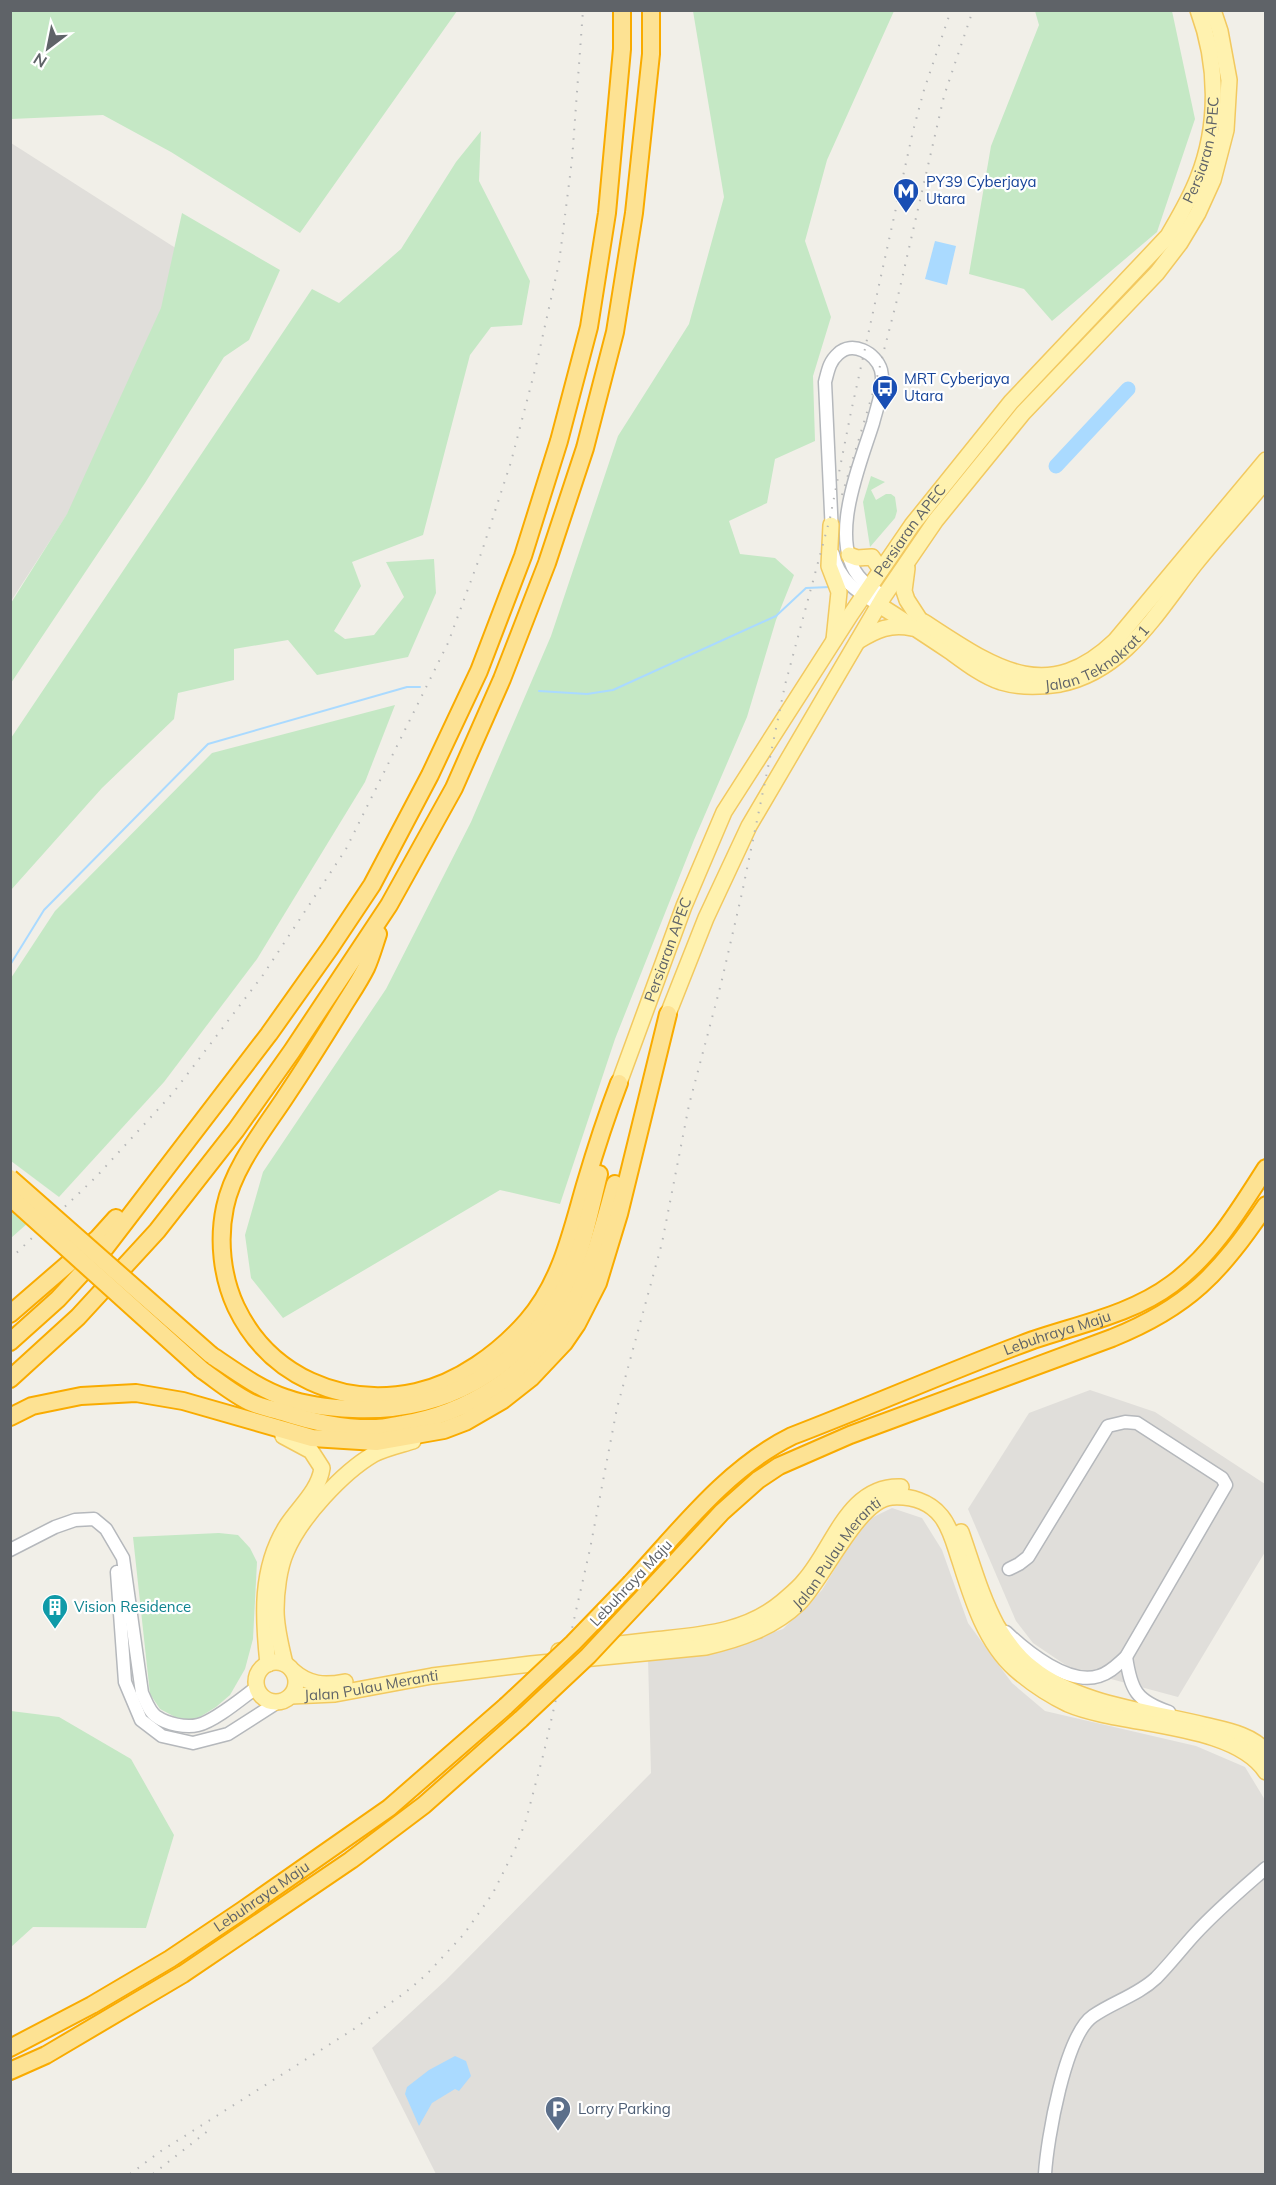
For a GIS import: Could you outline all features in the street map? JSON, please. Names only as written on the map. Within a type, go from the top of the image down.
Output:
[{"type":"highway","points":[[10,1342],[58,1299],[106,1246],[269,1034],[330,948],[372,885],[430,775],[478,671],[519,566],[559,441],[589,327],[607,213],[622,49],[622,10]]},
{"type":"highway","points":[[10,1379],[78,1317],[157,1231],[236,1130],[389,905],[454,788],[502,679],[547,563],[585,448],[615,332],[634,213],[651,54],[651,10]]},
{"type":"highway","points":[[389,905],[366,969],[308,1064],[255,1143],[237,1174],[225,1206],[221,1246],[227,1287],[245,1325],[264,1350],[301,1378],[331,1390],[372,1396],[416,1392],[443,1384],[476,1366],[497,1350],[527,1321],[551,1287],[568,1247],[597,1144],[619,1083]]},
{"type":"highway","points":[[10,1197],[202,1370],[251,1402],[315,1423],[377,1428],[418,1422],[458,1409],[495,1389],[521,1369],[551,1337],[565,1318],[585,1280],[597,1249],[630,1129],[668,1014]]},
{"type":"highway","points":[[10,1417],[32,1406],[81,1396],[136,1393],[183,1401],[312,1438],[376,1442],[444,1430],[465,1422],[503,1400],[531,1378],[564,1343],[577,1324],[598,1283],[606,1260],[668,1014]]},
{"type":"highway","points":[[10,1178],[211,1355],[261,1386],[285,1398],[320,1408],[374,1410],[419,1404],[449,1395],[485,1376],[507,1359],[538,1329],[561,1295],[574,1265],[588,1220],[613,1124],[619,1083]]},
{"type":"highway","points":[[10,1314],[98,1238],[209,1113]]},
{"type":"highway","name":"Lebuhraya Maju","points":[[10,2049],[150,1971],[252,1904],[389,1808],[506,1706],[573,1643],[711,1497],[752,1459],[769,1447],[1022,1345],[1114,1313],[1157,1295],[1197,1264],[1218,1240],[1266,1168]]},
{"type":"highway","name":"Lebuhraya Maju","points":[[10,2071],[56,2049],[183,1974],[351,1860],[424,1804],[521,1719],[588,1656],[722,1512],[758,1480],[779,1466],[850,1435],[1151,1321],[1187,1299],[1209,1278],[1234,1250],[1266,1205]]},
{"type":"main road","name":"Persiaran APEC","points":[[619,1083],[684,906],[724,812],[833,643],[923,511],[1011,402],[1168,236],[1198,177],[1212,125],[1213,80],[1206,34],[1198,10]]},
{"type":"main road","name":"Persiaran APEC","points":[[668,1014],[706,918],[749,826],[881,600],[936,520],[1023,413],[1157,273],[1198,213],[1213,180],[1226,130],[1229,80],[1220,31],[1213,10]]},
{"type":"main road","name":"Jalan Teknokrat 1","points":[[881,600],[919,625],[982,660],[1005,670],[1030,676],[1068,672],[1100,655],[1115,641],[1266,460]]},
{"type":"main road","name":"Jalan Teknokrat 1","points":[[919,625],[977,670],[999,681],[1040,687],[1091,675],[1110,664],[1134,642],[1200,558],[1266,480]]},
{"type":"main road","points":[[831,525],[829,566],[840,592],[833,643]]},
{"type":"main road","points":[[849,555],[857,558],[872,557],[881,570]]},
{"type":"main road","points":[[856,642],[871,633],[893,626],[919,625],[904,591],[907,564]]},
{"type":"main road","points":[[246,1420],[302,1444],[311,1451],[322,1468],[316,1485],[275,1546],[270,1562],[264,1610],[268,1664]]},
{"type":"main road","points":[[289,1667],[274,1662],[258,1673],[256,1687],[264,1698],[284,1699],[296,1684],[278,1634],[277,1598],[286,1551],[298,1532],[328,1492],[359,1463],[376,1453],[444,1430]]},
{"type":"main road","name":"Jalan Pulau Meranti","points":[[289,1667],[302,1679],[315,1684],[334,1684],[431,1666],[704,1635],[732,1629],[751,1622],[774,1609],[806,1580],[853,1507],[871,1492],[888,1486],[914,1487],[949,1509],[957,1522],[986,1603],[996,1624],[1008,1642],[1032,1668],[1073,1692],[1232,1732],[1258,1744],[1266,1752]]},
{"type":"main road","name":"Jalan Pulau Meranti","points":[[284,1699],[335,1694],[432,1676],[706,1647],[736,1640],[779,1620],[798,1604],[814,1586],[861,1515],[874,1503],[889,1497],[911,1497],[927,1504],[940,1515],[948,1527],[968,1586],[990,1636],[998,1650],[1014,1668],[1036,1686],[1069,1704],[1115,1717],[1209,1736],[1230,1743],[1253,1758],[1266,1772]]},
{"type":"street","points":[[867,591],[855,571],[846,539],[850,504],[877,410],[882,378],[881,368],[875,358],[862,349],[844,349],[829,365],[825,382],[831,525],[835,562],[848,584],[867,591],[881,600]]},
{"type":"street","points":[[996,1624],[1038,1658],[1075,1677],[1089,1679],[1101,1676],[1125,1657],[1225,1491],[1226,1485],[1222,1478],[1137,1423],[1125,1422],[1108,1426],[1028,1557],[1009,1569]]},
{"type":"street","points":[[10,1550],[55,1527],[75,1520],[94,1519],[106,1529],[123,1558],[142,1693],[157,1717],[177,1725],[198,1725],[224,1711],[256,1687]]},
{"type":"street","points":[[118,1550],[116,1558],[125,1682],[141,1720],[162,1736],[193,1743],[228,1734],[284,1699]]},
{"type":"street","points":[[1125,1657],[1133,1689],[1141,1698],[1156,1708],[1201,1724]]},
{"type":"street","points":[[1045,2175],[1051,2128],[1071,2048],[1080,2031],[1092,2016],[1137,1992],[1156,1978],[1197,1932],[1266,1868]]},
{"type":"shaded area","points":[[11,143],[221,277],[11,601]]},
{"type":"shaded area","points":[[1090,1390],[1155,1412],[1265,1484],[1265,1552],[1178,1697],[1070,1668],[1033,1643],[1016,1621],[968,1509],[1029,1413]]},
{"type":"shaded area","points":[[892,1508],[922,1518],[942,1550],[968,1623],[1012,1683],[1045,1711],[1196,1746],[1245,1767],[1265,1800],[1265,2174],[436,2174],[372,2048],[446,1980],[651,1773],[648,1658],[728,1648],[783,1629],[822,1590],[863,1522]]},
{"type":"green space","points":[[11,10],[457,11],[300,233],[171,152],[103,115],[11,119]]},
{"type":"green space","points":[[693,11],[894,11],[827,160],[805,241],[831,317],[813,376],[815,441],[775,459],[767,503],[729,521],[740,554],[775,558],[794,575],[776,620],[747,717],[694,840],[615,1039],[560,1204],[500,1190],[283,1318],[251,1278],[245,1235],[263,1172],[386,989],[471,822],[551,636],[618,436],[689,324],[724,197]]},
{"type":"green space","points":[[1035,11],[1172,11],[1195,119],[1157,232],[1052,321],[1024,289],[969,274],[991,146],[1039,25]]},
{"type":"green space","points":[[481,131],[479,181],[530,281],[522,325],[491,327],[470,355],[423,535],[352,562],[361,586],[334,631],[345,639],[374,635],[404,597],[386,562],[434,559],[436,593],[408,657],[317,675],[288,640],[234,649],[234,680],[178,693],[174,719],[102,788],[11,890],[11,738],[312,289],[339,303],[401,249],[456,162]]},
{"type":"green space","points":[[182,213],[280,270],[249,340],[224,357],[145,483],[11,683],[11,603],[67,514],[161,308]]},
{"type":"green space","points":[[871,476],[885,482],[871,490],[876,500],[886,494],[891,494],[895,497],[897,511],[895,518],[870,547],[863,502]]},
{"type":"green space","points":[[395,705],[365,782],[257,959],[164,1082],[59,1197],[11,1161],[11,978],[55,911],[212,753]]},
{"type":"green space","points":[[10,1207],[29,1222],[11,1238],[10,1238]]},
{"type":"green space","points":[[219,1533],[238,1535],[250,1548],[257,1562],[253,1639],[245,1669],[230,1695],[195,1720],[177,1718],[160,1709],[150,1694],[133,1537]]},
{"type":"green space","points":[[11,1711],[59,1717],[131,1759],[174,1835],[146,1928],[33,1927],[11,1947]]},
{"type":"water","points":[[935,241],[956,246],[947,285],[925,279]]},
{"type":"water","points":[[455,2056],[466,2061],[471,2076],[459,2091],[455,2089],[432,2103],[419,2126],[405,2094],[407,2087],[429,2070]]},
{"type":"waterway","points":[[1056,466],[1128,389]]},
{"type":"waterway","points":[[539,691],[587,694],[613,690],[776,616],[806,588],[830,587]]},
{"type":"waterway","points":[[10,965],[44,910],[208,744],[407,687],[420,687]]},
{"type":"railway","points":[[10,1259],[96,1177],[173,1093],[263,975],[346,849],[448,643],[482,551],[511,462],[559,263],[572,160],[583,10]]},
{"type":"railway","points":[[130,2174],[161,2151],[354,2029],[406,1992],[427,1974],[464,1934],[493,1893],[516,1847],[526,1820],[544,1752],[590,1549],[617,1408],[662,1243],[689,1105],[742,893],[785,685],[830,518],[913,131],[951,10]]},
{"type":"railway","points":[[842,495],[874,389],[898,296],[944,96],[973,10]]},
{"type":"railway","points":[[153,2174],[209,2130]]},
{"type":"place","name":"PY39 Cyberjaya Utara","points":[[906,214]]},
{"type":"place","name":"MRT Cyberjaya Utara","points":[[885,411]]},
{"type":"place","name":"Vision Residence","points":[[55,1630]]},
{"type":"place","name":"Lorry Parking","points":[[558,2132]]}]
